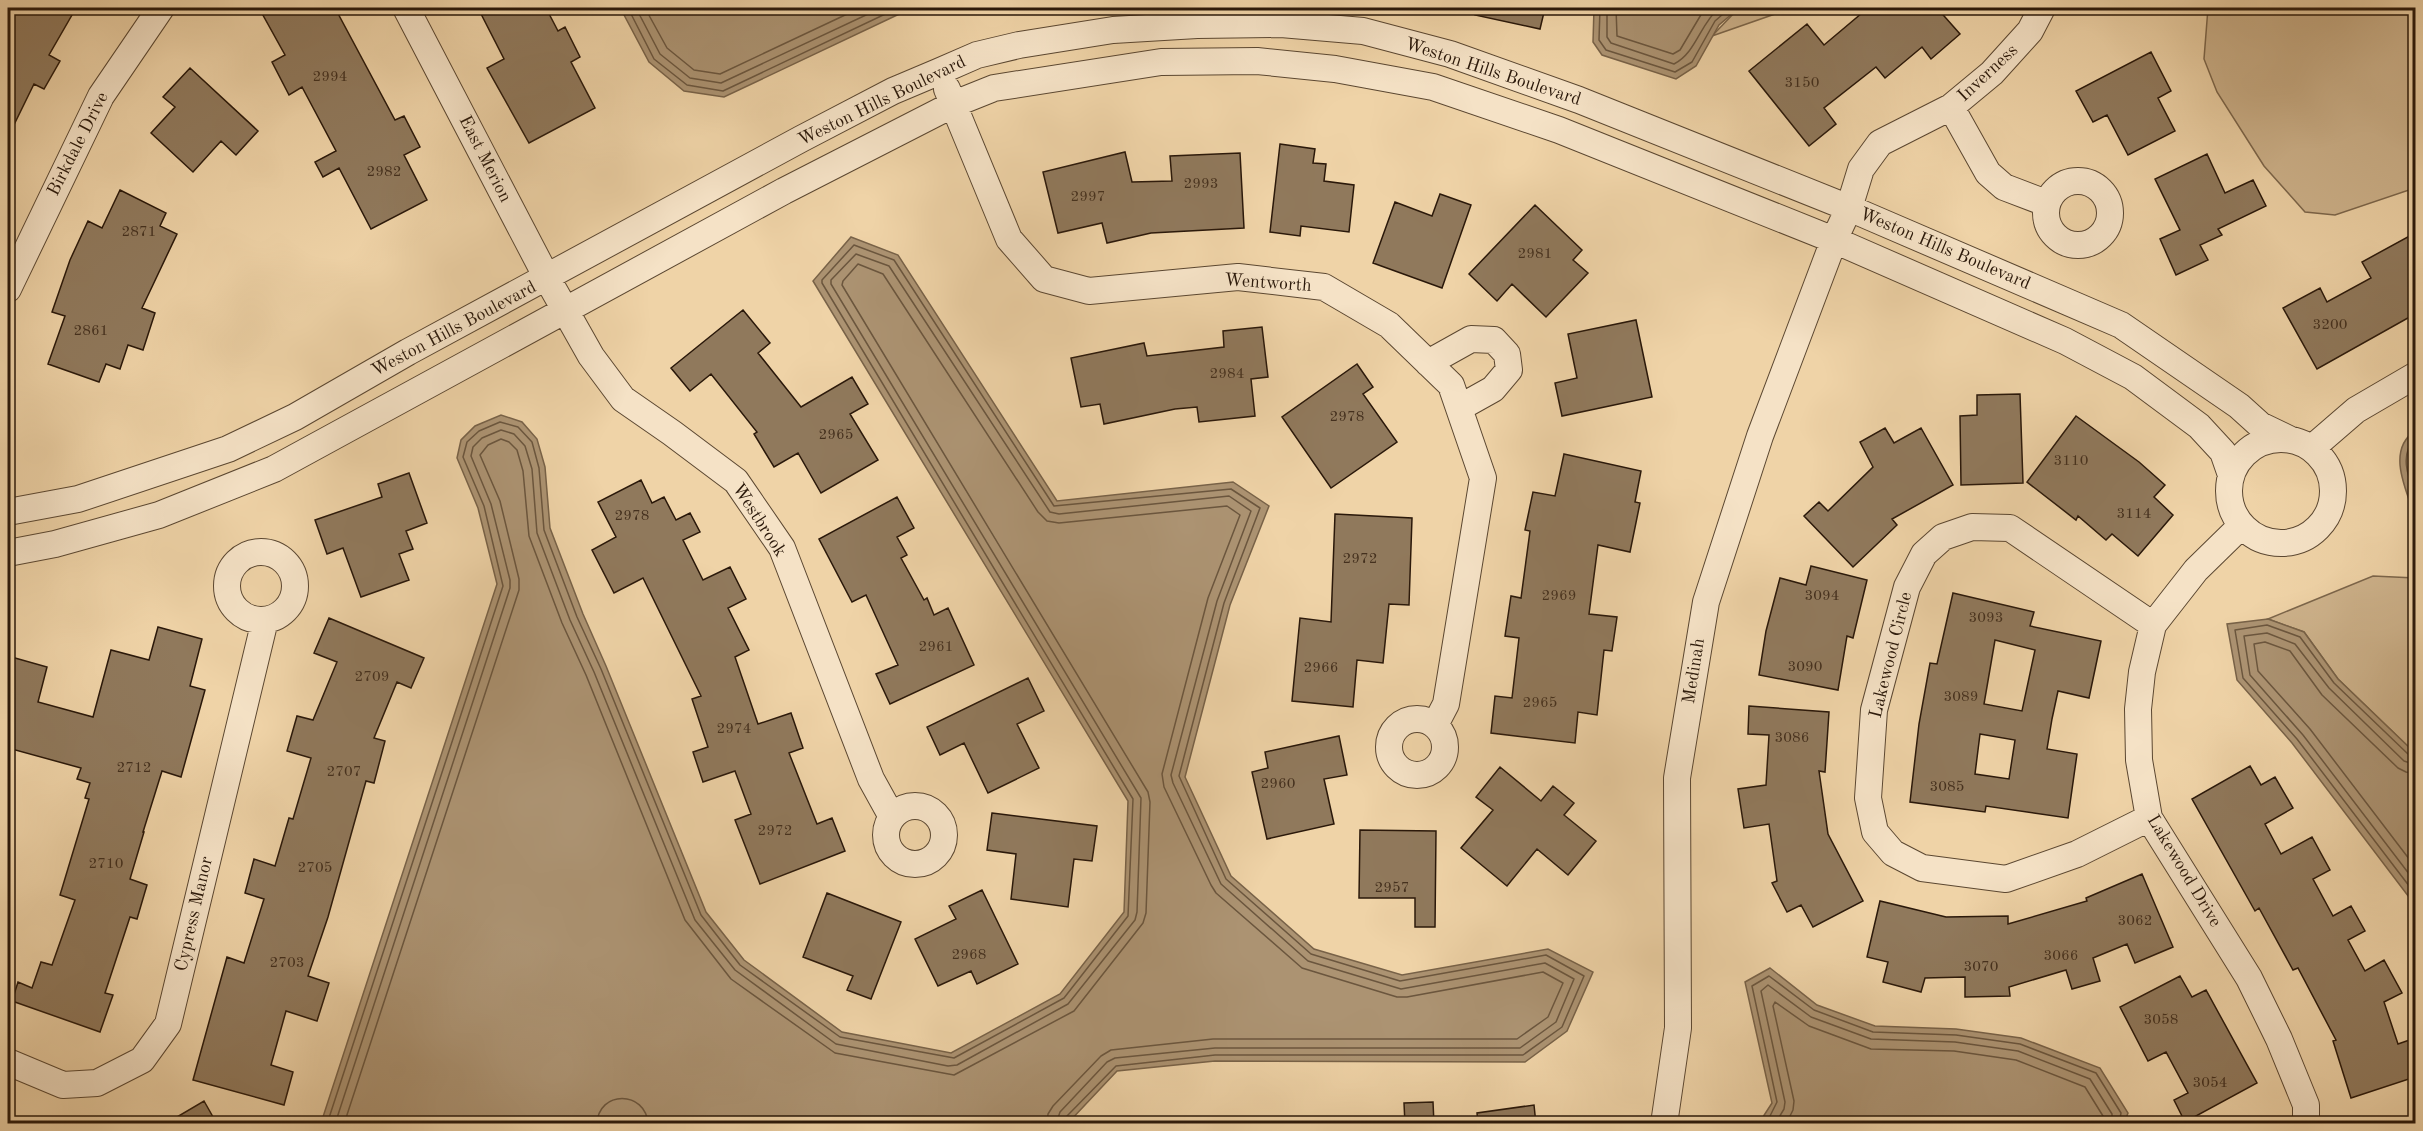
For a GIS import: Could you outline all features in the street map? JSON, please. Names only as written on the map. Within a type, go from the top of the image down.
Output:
[{"type":"street","name":"Birkdale Drive","points":[[8,289],[100,96],[161,8]]},
{"type":"street","name":"East Merion","points":[[406,8],[564,310]]},
{"type":"street","name":"Inverness","points":[[1834,240],[1849,208],[1861,169],[1880,143],[1951,107],[1992,73],[2030,31],[2042,8]]},
{"type":"street","name":"Weston Hills Boulevard","points":[[8,512],[78,500],[228,449],[296,417],[408,352],[801,139],[894,91],[977,55],[1019,45],[1113,30],[1197,25],[1281,24],[1363,31],[1450,54],[1579,100],[1849,208],[2121,324],[2239,406],[2260,425],[2300,443]]},
{"type":"street","name":"Weston Hills Boulevard","points":[[8,553],[55,544],[159,514],[274,469],[784,191],[954,104],[994,88],[1161,62],[1257,61],[1335,69],[1433,87],[1558,130],[1834,240],[2065,341],[2133,377],[2199,426],[2223,452],[2231,475]]},
{"type":"street","name":"Wentworth","points":[[938,72],[954,104],[1009,239],[1044,279],[1089,291],[1238,277],[1324,286],[1389,325],[1450,386],[1483,478],[1446,704],[1435,725]]},
{"type":"street","name":"Inverness","points":[[1951,107],[1988,173],[2004,187],[2046,203]]},
{"type":"street","name":"Medinah","points":[[1664,1124],[1678,1028],[1677,778],[1706,602],[1760,436],[1834,240]]},
{"type":"street","name":"Westbrook","points":[[564,310],[591,356],[623,399],[672,432],[736,481],[782,548],[871,779],[892,817]]},
{"type":"street","points":[[1428,363],[1471,339],[1494,340],[1507,354],[1509,370],[1493,389],[1459,408]]},
{"type":"street","points":[[2300,443],[2415,375]]},
{"type":"street","points":[[2266,441],[2300,443],[2321,456],[2330,470],[2333,482],[2332,503],[2320,526],[2307,537],[2291,542],[2274,543],[2257,537],[2241,526],[2231,504],[2229,489],[2231,475],[2241,458],[2256,445],[2266,441]]},
{"type":"street","name":"Lakewood Drive","points":[[2241,526],[2196,570],[2153,625],[2142,672],[2138,709],[2139,760],[2149,818],[2249,978],[2279,1039],[2306,1105],[2306,1124]]},
{"type":"street","name":"Lakewood Circle","points":[[2149,818],[2078,854],[2006,879],[1922,868],[1893,853],[1875,832],[1868,798],[1874,710],[1907,587],[1924,554],[1943,537],[1972,527],[2010,528],[2153,625]]},
{"type":"street","name":"Cypress Manor","points":[[8,1062],[63,1085],[97,1083],[142,1060],[168,1024],[265,620]]},
{"type":"shaded area","points":[[1739,8],[1784,8],[1775,14],[1712,36]]},
{"type":"shaded area","points":[[2208,8],[2415,8],[2415,188],[2335,215],[2305,212],[2264,166],[2217,92],[2204,59]]},
{"type":"shaded area","points":[[2373,576],[2415,578],[2415,753],[2338,679],[2304,632],[2268,619]]},
{"type":"water","points":[[622,8],[912,8],[724,97],[684,91],[649,62]]},
{"type":"water","points":[[1594,8],[1739,8],[1719,25],[1696,66],[1676,79],[1602,55],[1593,42]]},
{"type":"water","points":[[851,237],[898,255],[1057,501],[1233,482],[1269,506],[1230,605],[1185,777],[1231,876],[1314,949],[1402,975],[1548,949],[1593,972],[1567,1031],[1525,1062],[1215,1061],[1117,1071],[1068,1123],[628,1124],[624,1120],[600,1124],[321,1123],[497,584],[478,508],[457,458],[461,440],[475,426],[501,415],[522,422],[537,439],[545,467],[550,528],[583,614],[706,912],[744,960],[842,1032],[951,1053],[1060,994],[1124,912],[1128,801],[813,281]]},
{"type":"water","points":[[2415,431],[2415,516],[2403,483],[2400,459],[2406,439]]},
{"type":"water","points":[[2268,619],[2304,632],[2338,679],[2415,753],[2415,905],[2292,743],[2237,680],[2227,624]]},
{"type":"water","points":[[1770,968],[1817,1005],[1875,1026],[1956,1029],[2021,1038],[2100,1068],[2128,1113],[2124,1123],[1759,1123],[1772,1103],[1745,982]]},
{"type":"building","points":[[8,8],[76,8],[49,55],[60,61],[44,89],[34,84],[8,137]]},
{"type":"building","points":[[259,8],[335,8],[395,120],[404,116],[420,147],[404,155],[427,200],[371,229],[339,168],[323,177],[315,162],[336,151],[302,87],[289,95],[272,62],[285,55]]},
{"type":"building","points":[[478,8],[546,8],[558,31],[565,27],[580,57],[571,62],[595,108],[529,143],[487,68],[504,59]]},
{"type":"building","points":[[1476,8],[1545,8],[1540,29],[1475,15]]},
{"type":"building","points":[[1868,8],[1937,8],[1960,34],[1931,59],[1922,47],[1885,78],[1876,67],[1824,108],[1836,124],[1809,146],[1749,71],[1807,24],[1824,45]]},
{"type":"building","points":[[2151,52],[2171,91],[2158,98],[2175,131],[2128,155],[2107,115],[2093,122],[2076,91]]},
{"type":"building","points":[[190,68],[258,131],[236,155],[221,141],[193,172],[151,133],[175,107],[163,97]]},
{"type":"building","points":[[1280,144],[1315,149],[1313,163],[1326,164],[1324,181],[1354,185],[1349,232],[1301,226],[1300,236],[1270,232]]},
{"type":"building","points":[[1125,152],[1132,182],[1172,181],[1170,156],[1240,153],[1244,228],[1151,233],[1107,243],[1102,223],[1058,233],[1043,172]]},
{"type":"building","points":[[2207,154],[2225,193],[2253,180],[2266,206],[2218,229],[2222,235],[2200,245],[2208,260],[2176,275],[2160,239],[2180,230],[2155,179]]},
{"type":"building","points":[[120,190],[166,213],[160,226],[177,234],[142,308],[155,313],[143,350],[128,345],[120,369],[106,364],[99,382],[48,364],[65,316],[52,312],[70,260],[88,221],[102,228]]},
{"type":"building","points":[[1440,194],[1471,205],[1442,288],[1373,263],[1395,202],[1432,216]]},
{"type":"building","points":[[1535,205],[1582,250],[1573,260],[1588,273],[1546,317],[1512,284],[1497,301],[1469,274]]},
{"type":"building","points":[[2415,233],[2415,314],[2317,369],[2283,308],[2320,288],[2327,302],[2371,278],[2362,262]]},
{"type":"building","points":[[743,310],[770,343],[758,353],[801,407],[852,377],[868,404],[850,414],[878,460],[821,493],[798,453],[774,467],[754,434],[757,432],[711,374],[690,391],[671,368]]},
{"type":"building","points":[[1636,320],[1652,397],[1562,416],[1555,383],[1577,378],[1568,334]]},
{"type":"building","points":[[1262,327],[1268,377],[1251,379],[1255,416],[1199,422],[1197,407],[1175,409],[1104,424],[1100,404],[1081,407],[1071,358],[1144,343],[1147,356],[1224,347],[1223,331]]},
{"type":"building","points":[[1357,364],[1373,387],[1363,394],[1397,442],[1331,488],[1282,417]]},
{"type":"building","points":[[2020,394],[2023,483],[1961,485],[1960,416],[1977,415],[1977,395]]},
{"type":"building","points":[[2076,416],[2139,462],[2165,485],[2154,497],[2173,515],[2138,556],[2112,534],[2106,540],[2078,516],[2076,520],[2027,482]]},
{"type":"building","points":[[1885,428],[1894,443],[1921,428],[1953,485],[1892,519],[1897,525],[1853,567],[1804,516],[1819,502],[1828,511],[1873,467],[1860,442]]},
{"type":"building","points":[[1564,454],[1641,471],[1635,502],[1640,503],[1630,552],[1598,545],[1589,614],[1617,617],[1612,651],[1604,650],[1597,715],[1578,712],[1575,743],[1491,733],[1495,696],[1512,698],[1519,638],[1505,636],[1511,596],[1521,598],[1530,531],[1525,530],[1533,492],[1555,496]]},
{"type":"building","points":[[409,473],[427,523],[406,531],[413,549],[399,554],[409,580],[361,597],[343,548],[327,554],[315,520],[382,497],[378,484]]},
{"type":"building","points":[[641,480],[652,503],[664,497],[676,520],[690,513],[700,532],[683,540],[703,580],[730,567],[746,599],[728,608],[749,650],[735,657],[758,724],[791,713],[803,748],[789,753],[817,824],[832,818],[845,851],[760,884],[735,820],[751,814],[735,771],[703,782],[693,752],[708,747],[692,699],[701,696],[643,578],[614,593],[592,550],[616,537],[598,502]]},
{"type":"building","points":[[897,497],[914,528],[897,537],[907,555],[901,558],[924,600],[927,598],[934,615],[948,608],[974,665],[890,704],[876,674],[898,665],[866,595],[852,602],[819,539]]},
{"type":"building","points":[[1335,514],[1412,518],[1409,605],[1389,604],[1383,663],[1357,660],[1353,707],[1292,701],[1300,618],[1331,622]]},
{"type":"building","points":[[1811,566],[1867,580],[1853,638],[1847,636],[1838,690],[1759,675],[1766,631],[1780,578],[1806,585]]},
{"type":"building","points":[[1953,593],[2034,612],[2030,626],[2101,641],[2089,698],[2058,691],[2052,719],[2047,749],[2077,754],[2068,818],[1986,806],[1985,812],[1910,802],[1919,724],[1930,663],[1937,664]],"holes":[[[1995,640],[2035,650],[2022,711],[1984,704]],[[1980,734],[2015,740],[2009,779],[1975,774]]]},
{"type":"building","points":[[329,618],[424,658],[411,688],[397,682],[374,738],[385,741],[374,783],[366,781],[328,917],[308,976],[329,983],[317,1021],[286,1011],[271,1065],[293,1072],[284,1105],[193,1080],[227,957],[244,963],[264,899],[245,893],[254,859],[275,866],[289,818],[293,819],[311,758],[287,751],[297,716],[313,720],[337,662],[314,653]]},
{"type":"building","points":[[158,627],[202,639],[190,686],[205,690],[181,777],[162,771],[143,832],[130,879],[147,885],[137,919],[130,917],[105,993],[113,995],[100,1032],[12,1001],[18,982],[32,988],[41,962],[52,965],[75,900],[60,895],[89,799],[85,798],[90,783],[77,779],[81,768],[8,748],[8,656],[47,667],[38,702],[93,717],[111,650],[149,660]]},
{"type":"building","points":[[1028,678],[1044,711],[1017,724],[1039,768],[988,793],[964,743],[940,755],[927,727]]},
{"type":"building","points":[[1749,706],[1829,712],[1825,772],[1819,771],[1828,834],[1863,901],[1813,927],[1801,905],[1787,912],[1772,883],[1777,881],[1769,824],[1744,828],[1738,789],[1766,785],[1769,735],[1748,734]]},
{"type":"building","points":[[1339,736],[1347,775],[1324,779],[1334,824],[1267,839],[1252,772],[1268,768],[1265,752]]},
{"type":"building","points":[[2250,766],[2261,785],[2275,777],[2293,808],[2265,824],[2281,854],[2312,837],[2330,870],[2313,879],[2333,916],[2351,906],[2365,931],[2348,940],[2365,971],[2384,960],[2402,993],[2384,1002],[2398,1044],[2415,1038],[2415,1077],[2351,1098],[2333,1041],[2336,1040],[2298,968],[2293,970],[2259,908],[2255,911],[2192,799]]},
{"type":"building","points":[[1500,767],[1541,801],[1553,786],[1574,803],[1564,815],[1596,841],[1568,875],[1537,849],[1507,886],[1461,848],[1493,810],[1476,797]]},
{"type":"building","points":[[992,813],[1097,826],[1092,861],[1074,859],[1068,907],[1011,899],[1016,854],[987,850]]},
{"type":"building","points":[[1360,830],[1436,831],[1435,927],[1415,927],[1415,898],[1359,898]]},
{"type":"building","points":[[2142,874],[2173,947],[2135,963],[2127,944],[2093,958],[2100,981],[2072,989],[2066,970],[2009,987],[2010,996],[1965,997],[1965,977],[1925,978],[1921,992],[1883,982],[1888,962],[1867,957],[1880,901],[1946,917],[2008,916],[2008,924],[2087,901],[2086,898]]},
{"type":"building","points":[[982,890],[1018,964],[977,984],[971,971],[938,986],[915,939],[956,919],[949,906]]},
{"type":"building","points":[[827,893],[901,922],[871,999],[847,990],[853,976],[803,957]]},
{"type":"building","points":[[2180,976],[2192,997],[2206,990],[2257,1083],[2185,1122],[2174,1100],[2188,1093],[2166,1052],[2148,1061],[2120,1007]]},
{"type":"building","points":[[204,1101],[217,1124],[165,1124]]},
{"type":"building","points":[[1433,1102],[1434,1124],[1405,1124],[1404,1103]]},
{"type":"building","points":[[1534,1105],[1536,1124],[1478,1124],[1477,1113]]}]
